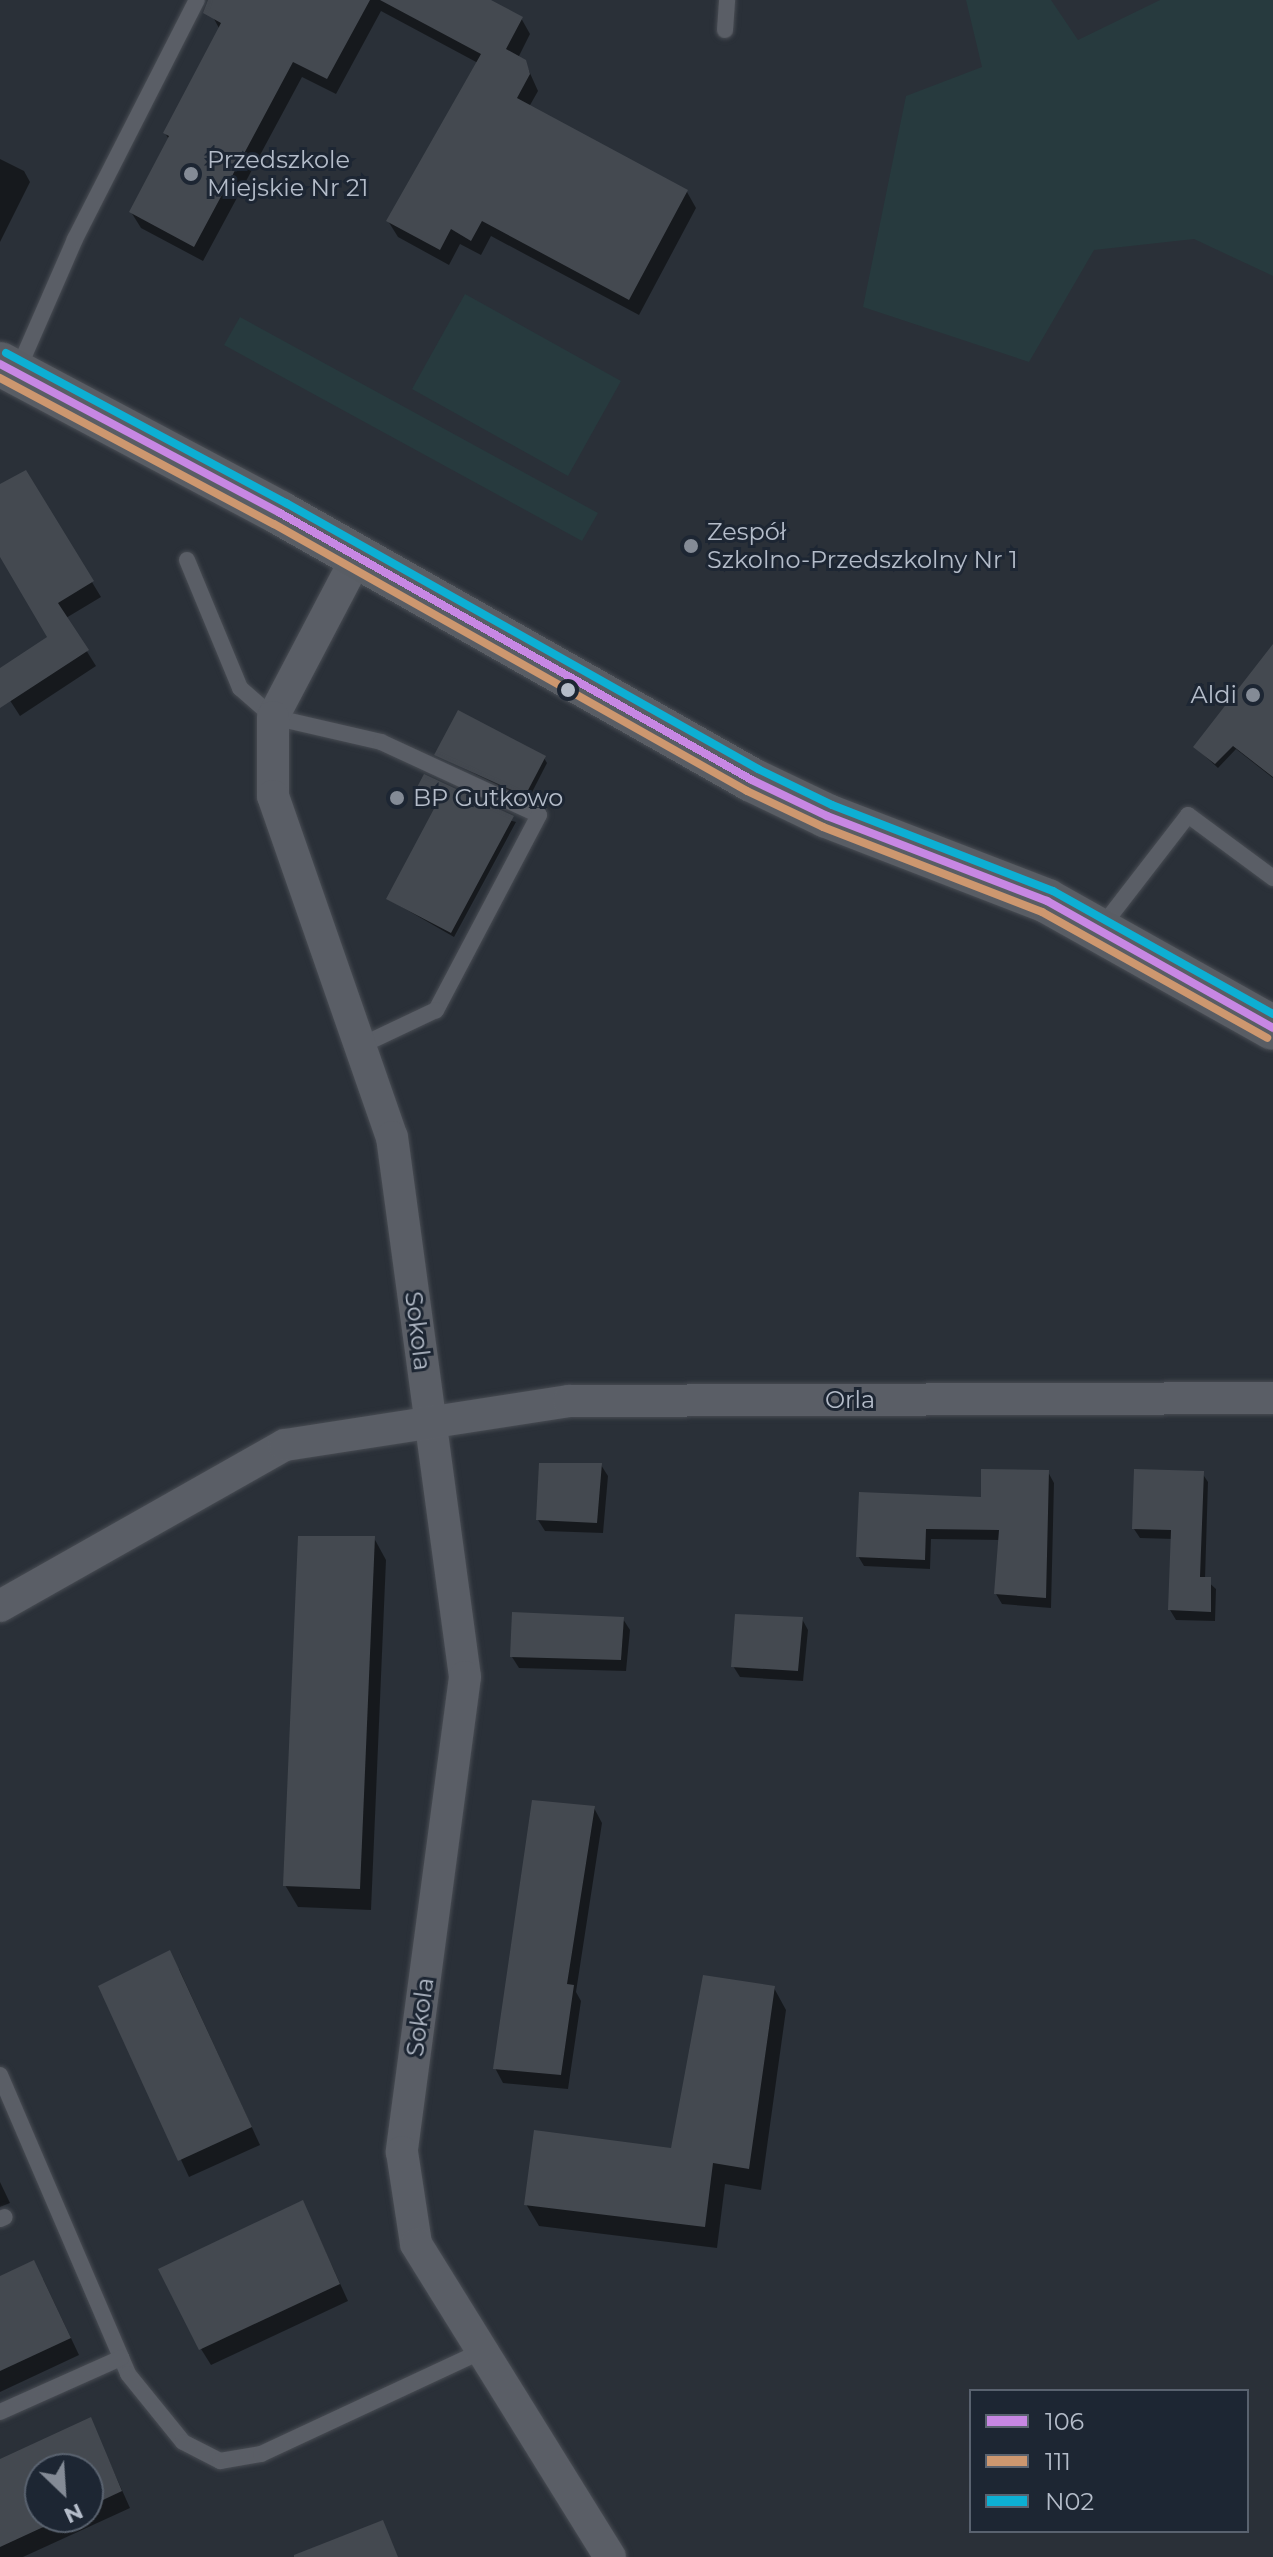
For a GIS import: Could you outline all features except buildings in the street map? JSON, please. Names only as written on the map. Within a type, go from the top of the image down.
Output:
[{"type":"main road","points":[[8,369],[752,780],[827,816],[1047,901],[1273,1028]]},
{"type":"street","name":"Sokola","points":[[356,559],[273,717],[273,796],[392,1137],[465,1677],[402,2152],[416,2244],[480,2352],[610,2557]]},
{"type":"street","name":"Orla","points":[[430,1425],[569,1401],[1273,1398]]},
{"type":"street","points":[[0,1606],[285,1445],[430,1425]]},
{"type":"lane","points":[[8,369],[197,0]]},
{"type":"lane","points":[[725,30],[727,0]]},
{"type":"lane","points":[[187,560],[233,676],[273,717],[381,742],[539,815],[436,1010],[360,1046]]},
{"type":"lane","points":[[1100,929],[1188,815],[1273,878]]},
{"type":"lane","points":[[0,2075],[121,2358],[183,2442],[220,2461],[261,2454],[480,2352]]},
{"type":"lane","points":[[0,2412],[121,2358]]},
{"type":"green space","points":[[966,0],[1051,0],[1078,40],[1160,0],[1273,0],[1273,276],[1194,239],[1094,250],[1029,362],[863,307],[906,96],[982,67]]},
{"type":"green space","points":[[465,294],[621,381],[568,476],[412,389]]},
{"type":"green space","points":[[240,317],[598,513],[582,541],[224,345]]},
{"type":"transit line","name":"N02","points":[[6,353],[286,503],[758,769],[832,805],[1053,891],[1273,1014]]},
{"type":"transit line","name":"106","points":[[0,364],[280,513],[752,780],[827,816],[1047,901],[1273,1028]]},
{"type":"transit line","name":"111","points":[[0,378],[274,524],[747,791],[823,827],[1042,912],[1267,1038]]},
{"type":"place","name":"Przedszkole Miejskie Nr 21","points":[[191,174]]},
{"type":"place","name":"Zespół Szkolno-Przedszkolny Nr 1","points":[[691,546]]},
{"type":"place","name":"Aldi","points":[[1253,695]]},
{"type":"place","name":"BP Gutkowo","points":[[397,798]]}]
